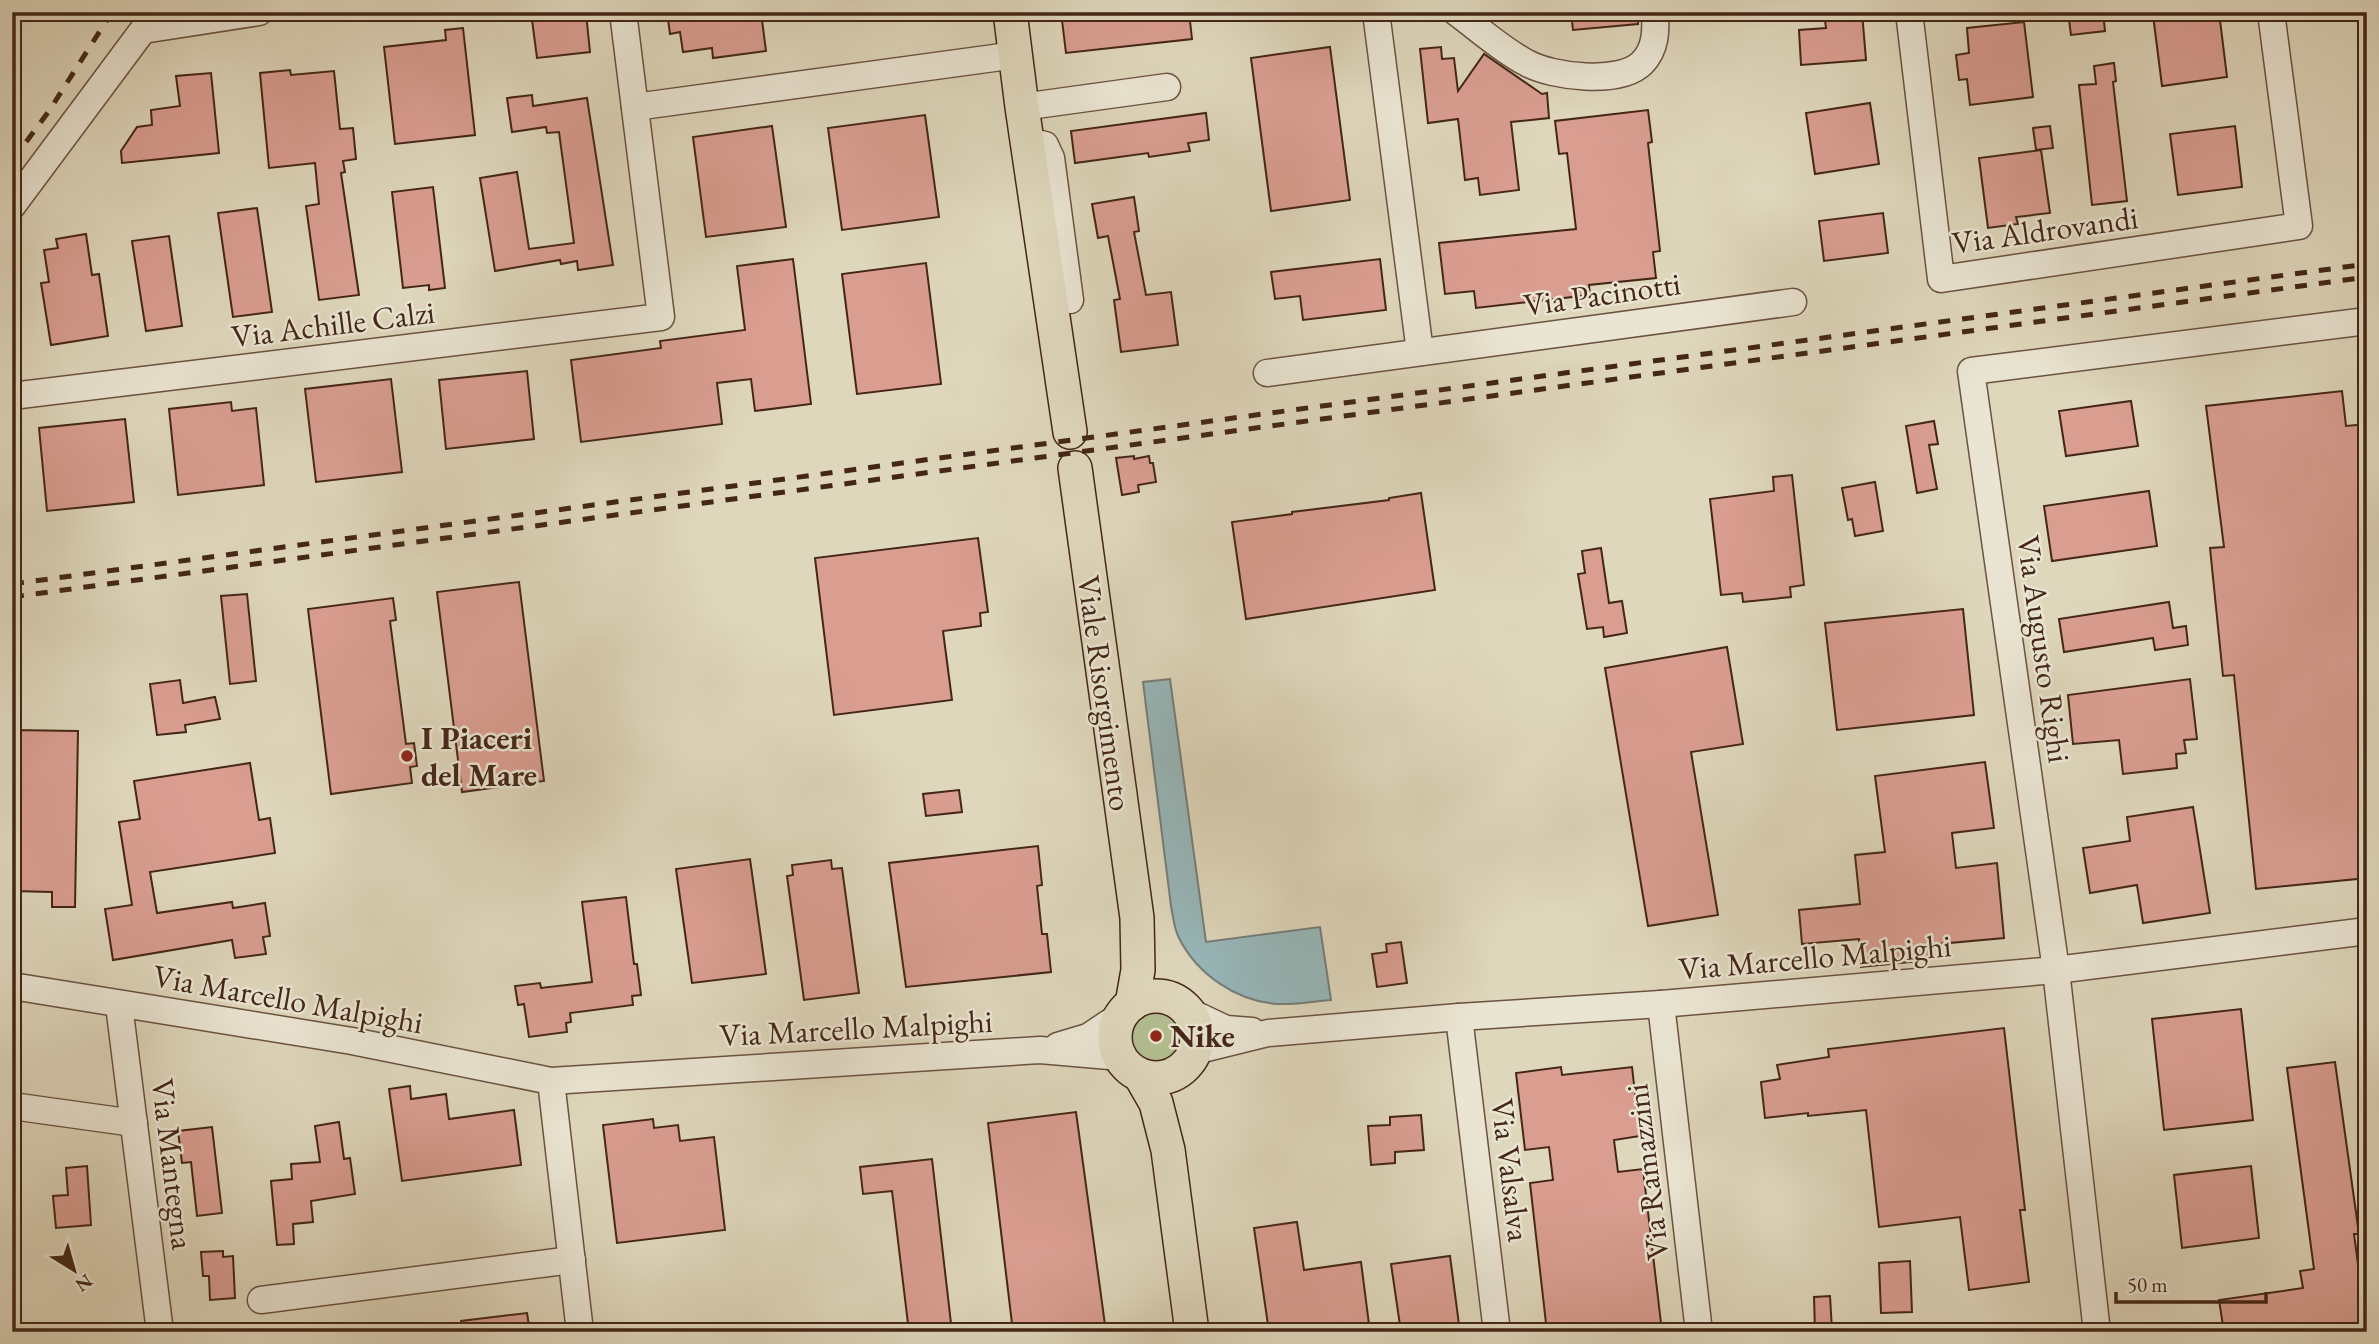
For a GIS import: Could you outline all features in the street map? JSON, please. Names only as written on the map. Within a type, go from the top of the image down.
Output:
[{"type":"main road","points":[[1010,12],[1070,432]]},
{"type":"main road","name":"Viale Risorgimento","points":[[1074,467],[1137,918],[1138,970],[1127,1009],[1115,1036],[1130,1066],[1156,1104],[1168,1150],[1192,1332]]},
{"type":"main road","name":"Viale Risorgimento","points":[[1137,918],[1151,967],[1195,1024],[1197,1038],[1171,1103],[1168,1150]]},
{"type":"main road","points":[[1127,1009],[1143,998],[1156,996],[1179,1005]]},
{"type":"main road","points":[[1130,1066],[1163,1077],[1189,1059]]},
{"type":"street","points":[[12,206],[142,30],[259,12]]},
{"type":"street","points":[[623,12],[635,107],[1016,55]]},
{"type":"street","points":[[1376,12],[1420,352]]},
{"type":"street","points":[[1456,12],[1527,63],[1565,76],[1587,77],[1622,73],[1641,64],[1653,44],[1656,32],[1655,12]]},
{"type":"street","name":"Via Aldrovandi","points":[[1909,12],[1941,279],[2299,226],[2271,12]]},
{"type":"street","points":[[1022,107],[1167,87]]},
{"type":"street","name":"Via Achille Calzi","points":[[12,396],[661,317],[635,107]]},
{"type":"street","points":[[1028,141],[1045,145],[1051,158],[1070,300]]},
{"type":"street","name":"Via Pacinotti","points":[[1267,373],[1793,302]]},
{"type":"street","name":"Via Augusto Righi","points":[[2097,1332],[2056,970],[1972,371],[2367,321]]},
{"type":"street","name":"Via Marcello Malpighi","points":[[1179,1005],[1226,1029],[1268,1033],[1661,1004],[2056,970],[2367,931]]},
{"type":"street","name":"Via Marcello Malpighi","points":[[12,986],[352,1041],[551,1080],[1040,1051],[1130,1066]]},
{"type":"street","name":"Via Ramazzini","points":[[1661,1004],[1699,1332]]},
{"type":"street","name":"Via Mantegna","points":[[119,1005],[160,1332]]},
{"type":"street","name":"Via Marcello Malpighi","points":[[1040,1051],[1088,1037],[1127,1009]]},
{"type":"street","name":"Via Valsalva","points":[[1459,1017],[1497,1332]]},
{"type":"street","name":"Via Marcello Malpighi","points":[[1189,1059],[1268,1033]]},
{"type":"street","points":[[551,1080],[580,1332]]},
{"type":"street","points":[[12,1106],[134,1123]]},
{"type":"street","points":[[261,1300],[572,1260]]},
{"type":"green space","points":[[1157,1004],[1180,1014],[1190,1037],[1180,1060],[1157,1070],[1134,1060],[1124,1037],[1134,1014]]},
{"type":"water","points":[[1170,679],[1206,942],[1320,927],[1331,1000],[1277,1004],[1247,997],[1207,974],[1179,938],[1171,906],[1143,682]]},
{"type":"building","points":[[667,12],[761,12],[766,51],[713,58],[712,48],[683,52],[680,32],[670,34]]},
{"type":"building","points":[[1061,12],[1189,12],[1192,39],[1066,53]]},
{"type":"building","points":[[1571,12],[1638,12],[1638,24],[1573,30]]},
{"type":"building","points":[[1824,12],[1862,12],[1866,60],[1801,65],[1799,30],[1826,28]]},
{"type":"building","points":[[2068,12],[2103,12],[2105,31],[2071,35]]},
{"type":"building","points":[[2219,12],[2227,77],[2162,86],[2153,15]]},
{"type":"building","points":[[586,13],[590,52],[537,58],[532,20]]},
{"type":"building","points":[[2024,22],[2033,97],[1970,105],[1967,79],[1959,80],[1956,55],[1969,53],[1967,28]]},
{"type":"building","points":[[463,28],[475,135],[395,144],[384,47],[446,40],[445,30]]},
{"type":"building","points":[[1330,47],[1350,200],[1271,211],[1251,58]]},
{"type":"building","points":[[1441,47],[1442,59],[1454,58],[1458,91],[1484,54],[1542,94],[1547,93],[1549,118],[1511,122],[1519,190],[1480,195],[1478,178],[1465,180],[1458,119],[1428,123],[1420,49]]},
{"type":"building","points":[[2114,63],[2116,81],[2113,82],[2127,201],[2092,205],[2079,85],[2096,84],[2094,66]]},
{"type":"building","points":[[290,70],[291,75],[334,71],[340,129],[353,128],[356,159],[343,161],[345,172],[341,173],[359,295],[319,300],[306,206],[319,204],[315,163],[269,168],[260,73]]},
{"type":"building","points":[[211,73],[219,153],[122,163],[121,151],[137,127],[152,125],[151,110],[180,106],[176,76]]},
{"type":"building","points":[[532,95],[533,106],[587,98],[613,265],[578,270],[577,261],[561,264],[560,260],[495,271],[480,178],[517,172],[529,249],[574,243],[559,132],[547,133],[546,127],[512,132],[507,98]]},
{"type":"building","points":[[1870,103],[1879,164],[1815,174],[1806,113]]},
{"type":"building","points":[[1648,110],[1652,142],[1648,143],[1660,251],[1653,252],[1656,278],[1589,285],[1590,295],[1476,308],[1474,291],[1445,294],[1439,243],[1576,229],[1567,153],[1559,154],[1555,121]]},
{"type":"building","points":[[1206,113],[1209,140],[1188,143],[1190,151],[1149,157],[1148,153],[1075,163],[1071,131]]},
{"type":"building","points":[[925,115],[939,217],[842,230],[828,128]]},
{"type":"building","points":[[772,126],[786,227],[706,237],[693,137]]},
{"type":"building","points":[[2050,126],[2053,148],[2036,150],[2033,128]]},
{"type":"building","points":[[2235,126],[2242,187],[2178,195],[2170,134]]},
{"type":"building","points":[[2041,150],[2050,213],[2016,217],[2018,224],[1988,228],[1979,158]]},
{"type":"building","points":[[433,187],[445,288],[429,290],[429,285],[403,288],[392,192]]},
{"type":"building","points":[[1134,197],[1139,231],[1134,232],[1146,295],[1171,292],[1178,345],[1121,352],[1114,300],[1120,299],[1108,236],[1098,238],[1092,204]]},
{"type":"building","points":[[257,208],[272,312],[233,317],[218,213]]},
{"type":"building","points":[[1883,213],[1888,253],[1824,261],[1819,221]]},
{"type":"building","points":[[86,234],[92,275],[99,274],[108,336],[51,345],[41,283],[49,282],[44,250],[58,248],[56,239]]},
{"type":"building","points":[[169,236],[182,326],[146,331],[132,241]]},
{"type":"building","points":[[793,259],[811,404],[755,411],[751,379],[717,383],[722,424],[581,442],[571,360],[661,348],[660,341],[745,330],[737,266]]},
{"type":"building","points":[[1380,259],[1386,310],[1303,320],[1300,296],[1275,299],[1271,272]]},
{"type":"building","points":[[926,263],[941,384],[857,394],[842,274]]},
{"type":"building","points":[[527,371],[534,439],[446,449],[439,380]]},
{"type":"building","points":[[391,379],[402,472],[316,482],[305,389]]},
{"type":"building","points":[[2342,391],[2346,426],[2367,424],[2367,878],[2256,889],[2234,675],[2223,676],[2210,548],[2224,547],[2206,406]]},
{"type":"building","points":[[2131,401],[2138,446],[2066,456],[2059,411]]},
{"type":"building","points":[[231,402],[232,411],[256,408],[264,485],[178,495],[169,409]]},
{"type":"building","points":[[125,419],[134,502],[47,511],[39,428]]},
{"type":"building","points":[[1934,421],[1938,444],[1929,445],[1937,489],[1917,493],[1906,426]]},
{"type":"building","points":[[1134,456],[1134,459],[1149,456],[1156,482],[1138,485],[1139,492],[1122,495],[1116,458]]},
{"type":"building","points":[[1792,475],[1804,585],[1790,587],[1791,597],[1743,602],[1742,593],[1721,595],[1710,499],[1774,491],[1773,477]]},
{"type":"building","points":[[1875,482],[1883,531],[1855,536],[1852,519],[1848,520],[1842,488]]},
{"type":"building","points":[[2149,491],[2157,546],[2052,561],[2044,506]]},
{"type":"building","points":[[1421,493],[1435,590],[1246,619],[1232,522]]},
{"type":"building","points":[[978,538],[988,612],[980,613],[981,626],[943,631],[952,700],[834,715],[815,558]]},
{"type":"building","points":[[1601,548],[1609,603],[1622,601],[1627,633],[1604,637],[1603,627],[1587,629],[1578,574],[1585,573],[1582,551]]},
{"type":"building","points":[[519,582],[544,781],[462,792],[437,592]]},
{"type":"building","points":[[247,594],[256,681],[230,684],[221,596]]},
{"type":"building","points":[[393,598],[396,620],[390,621],[406,744],[414,743],[417,766],[410,767],[412,783],[331,794],[308,609]]},
{"type":"building","points":[[2169,602],[2173,628],[2186,626],[2188,645],[2155,650],[2153,638],[2064,652],[2059,619]]},
{"type":"building","points":[[1963,609],[1974,715],[1837,730],[1825,623]]},
{"type":"building","points":[[1727,647],[1743,744],[1691,752],[1718,915],[1648,926],[1605,668]]},
{"type":"building","points":[[2190,679],[2197,739],[2184,740],[2186,753],[2176,754],[2177,768],[2123,774],[2119,740],[2073,744],[2068,695]]},
{"type":"building","points":[[180,680],[183,703],[215,697],[220,719],[185,725],[186,732],[157,735],[150,684]]},
{"type":"building","points":[[12,730],[78,731],[75,907],[52,907],[52,892],[12,891]]},
{"type":"building","points":[[1985,762],[1994,828],[1952,833],[1956,868],[1997,863],[2004,938],[1928,945],[1929,960],[1861,967],[1859,939],[1802,944],[1799,910],[1860,904],[1855,855],[1885,852],[1875,776]]},
{"type":"building","points":[[250,763],[259,820],[270,818],[275,853],[150,872],[157,913],[232,902],[233,908],[265,903],[270,936],[263,937],[266,954],[235,958],[232,940],[113,960],[105,909],[132,905],[119,822],[140,819],[134,781]]},
{"type":"building","points":[[959,790],[962,812],[926,816],[923,794]]},
{"type":"building","points":[[2193,807],[2210,913],[2143,923],[2137,885],[2090,893],[2083,848],[2130,841],[2127,817]]},
{"type":"building","points":[[1038,846],[1042,885],[1037,886],[1042,934],[1047,934],[1051,972],[906,987],[889,863]]},
{"type":"building","points":[[750,859],[766,974],[692,983],[676,869]]},
{"type":"building","points":[[831,860],[832,869],[842,868],[859,993],[804,1000],[787,876],[793,875],[792,865]]},
{"type":"building","points":[[626,897],[634,964],[637,964],[641,995],[632,996],[633,1005],[570,1013],[571,1022],[566,1023],[567,1032],[529,1037],[524,1004],[518,1005],[515,986],[540,983],[541,988],[592,982],[582,902]]},
{"type":"building","points":[[1401,942],[1407,983],[1377,987],[1372,954],[1387,952],[1386,944]]},
{"type":"building","points":[[2241,1009],[2253,1120],[2164,1130],[2152,1019]]},
{"type":"building","points":[[2004,1028],[2025,1210],[2020,1210],[2029,1282],[1969,1290],[1960,1217],[1879,1227],[1866,1110],[1765,1118],[1761,1082],[1780,1079],[1777,1065],[1829,1057],[1828,1049]]},
{"type":"building","points":[[2335,1062],[2359,1234],[2354,1234],[2367,1332],[2309,1332],[2309,1328],[2284,1332],[2224,1332],[2219,1300],[2303,1288],[2300,1271],[2314,1269],[2287,1068]]},
{"type":"building","points":[[1561,1067],[1562,1075],[1632,1067],[1640,1136],[1614,1140],[1618,1172],[1643,1169],[1662,1332],[1547,1332],[1530,1183],[1553,1180],[1549,1147],[1525,1150],[1516,1073]]},
{"type":"building","points":[[410,1086],[411,1099],[446,1094],[449,1119],[514,1110],[521,1165],[402,1181],[389,1089]]},
{"type":"building","points":[[1076,1112],[1106,1332],[1013,1332],[988,1123]]},
{"type":"building","points":[[1421,1115],[1424,1150],[1395,1152],[1395,1163],[1371,1165],[1368,1126],[1390,1125],[1390,1117]]},
{"type":"building","points":[[653,1119],[654,1128],[678,1125],[680,1141],[714,1137],[725,1230],[617,1243],[603,1125]]},
{"type":"building","points":[[339,1122],[344,1159],[350,1158],[355,1194],[311,1201],[313,1222],[293,1224],[294,1244],[277,1245],[271,1181],[292,1179],[291,1164],[320,1162],[315,1126]]},
{"type":"building","points":[[212,1127],[222,1213],[197,1216],[191,1162],[182,1163],[178,1131]]},
{"type":"building","points":[[932,1159],[952,1332],[909,1332],[892,1191],[863,1194],[860,1167]]},
{"type":"building","points":[[87,1166],[91,1225],[56,1228],[53,1196],[68,1195],[66,1168]]},
{"type":"building","points":[[2251,1166],[2259,1238],[2182,1248],[2174,1175]]},
{"type":"building","points":[[1297,1222],[1304,1270],[1361,1262],[1370,1332],[1269,1332],[1254,1228]]},
{"type":"building","points":[[223,1251],[223,1257],[233,1256],[235,1298],[210,1300],[209,1276],[203,1276],[201,1252]]},
{"type":"building","points":[[1450,1256],[1460,1332],[1401,1332],[1391,1264]]},
{"type":"building","points":[[1910,1261],[1912,1312],[1881,1313],[1879,1263]]},
{"type":"building","points":[[1830,1296],[1832,1330],[1815,1331],[1814,1297]]},
{"type":"building","points":[[527,1313],[530,1332],[462,1332],[461,1321]]},
{"type":"railway","points":[[12,161],[49,111],[112,12]]},
{"type":"railway","points":[[12,584],[2367,264]]},
{"type":"railway","points":[[12,597],[2367,277]]},
{"type":"place","name":"I Piaceri del Mare","points":[[407,756]]},
{"type":"place","name":"Nike","points":[[1156,1036]]}]
